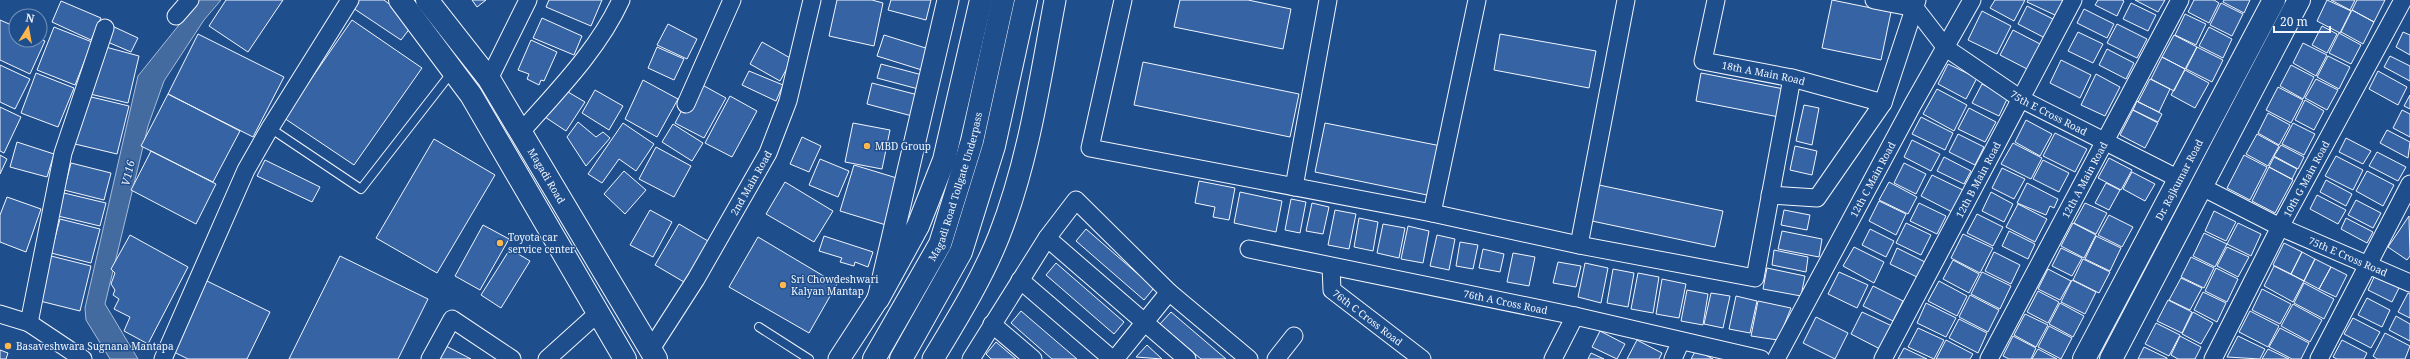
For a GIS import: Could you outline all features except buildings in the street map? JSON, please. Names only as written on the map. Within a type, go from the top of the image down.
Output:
[{"type":"main road","points":[[400,0],[471,95],[625,359]]},
{"type":"main road","name":"Magadi Road","points":[[427,0],[489,79],[654,354]]},
{"type":"main road","points":[[878,299],[918,226],[944,160],[981,0]]},
{"type":"main road","name":"Magadi Road Tollgate Underpass","points":[[874,359],[940,244],[972,141],[1003,0]]},
{"type":"main road","points":[[901,359],[961,252],[994,146],[1026,0]]},
{"type":"main road","name":"Dr. Rajkumar Road","points":[[2084,359],[2274,0]]},
{"type":"main road","points":[[2111,359],[2200,186],[2299,0]]},
{"type":"street","points":[[176,16],[190,0]]},
{"type":"street","points":[[163,359],[246,170],[270,128],[350,0]]},
{"type":"street","points":[[489,79],[528,0]]},
{"type":"street","points":[[521,132],[568,80],[613,17],[621,0]]},
{"type":"street","points":[[686,104],[732,0]]},
{"type":"street","name":"2nd Main Road","points":[[654,354],[768,153],[788,101],[812,0]]},
{"type":"street","points":[[839,359],[878,299],[948,0]]},
{"type":"street","points":[[933,359],[968,301],[999,236],[1026,152],[1055,0]]},
{"type":"street","points":[[1123,0],[1090,148],[1432,213],[1579,245],[1755,278],[1792,78]]},
{"type":"street","points":[[1294,187],[1328,0]]},
{"type":"street","points":[[1432,213],[1477,0]]},
{"type":"street","points":[[1579,245],[1626,0]]},
{"type":"street","name":"18th A Main Road","points":[[1716,0],[1703,61],[1792,78],[1883,103]]},
{"type":"street","points":[[1770,195],[1817,198],[1883,103],[1916,4],[1874,0]]},
{"type":"street","name":"12th C Main Road","points":[[1776,359],[1913,104],[1972,0]]},
{"type":"street","name":"12th B Main Road","points":[[1883,359],[2073,0]]},
{"type":"street","name":"12th A Main Road","points":[[1989,359],[2104,140],[2180,0]]},
{"type":"street","name":"10th G Main Road","points":[[2212,359],[2280,226],[2403,0]]},
{"type":"street","name":"75th E Cross Road","points":[[1916,4],[1946,48],[2021,99],[2179,179]]},
{"type":"street","points":[[28,322],[63,152],[105,28]]},
{"type":"street","points":[[2319,359],[2410,184]]},
{"type":"street","name":"75th E Cross Road","points":[[2200,186],[2280,226],[2368,266],[2410,283]]},
{"type":"street","points":[[971,359],[1047,238],[1076,200],[1169,292],[1249,359]]},
{"type":"street","points":[[1047,238],[1187,359]]},
{"type":"street","name":"76th A Cross Road","points":[[1249,248],[1331,267],[1575,316],[1761,359]]},
{"type":"street","name":"76th C Cross Road","points":[[1331,267],[1332,290],[1422,359]]},
{"type":"street","points":[[1020,280],[1112,359]]},
{"type":"street","points":[[1115,359],[1169,292]]},
{"type":"street","points":[[547,359],[598,313]]},
{"type":"street","points":[[0,314],[28,322],[83,359]]},
{"type":"street","points":[[1553,359],[1575,316]]},
{"type":"street","points":[[430,359],[452,319],[512,359]]},
{"type":"street","points":[[992,324],[1034,359]]},
{"type":"street","points":[[1276,359],[1294,336]]},
{"type":"street","points":[[1673,359],[1681,341]]},
{"type":"lane","points":[[270,128],[361,188],[453,71]]},
{"type":"lane","points":[[759,327],[809,359]]},
{"type":"water","name":"V116","points":[[199,0],[221,0],[204,20],[164,81],[148,126],[105,304],[138,359],[110,359],[86,320],[85,308],[138,76]]},
{"type":"place","name":"MBD Group","points":[[867,146]]},
{"type":"place","name":"Toyota car service center","points":[[500,243]]},
{"type":"place","name":"Sri Chowdeshwari Kalyan Mantap","points":[[783,285]]},
{"type":"place","name":"Basaveshwara Sugnana Mantapa","points":[[8,346]]}]
